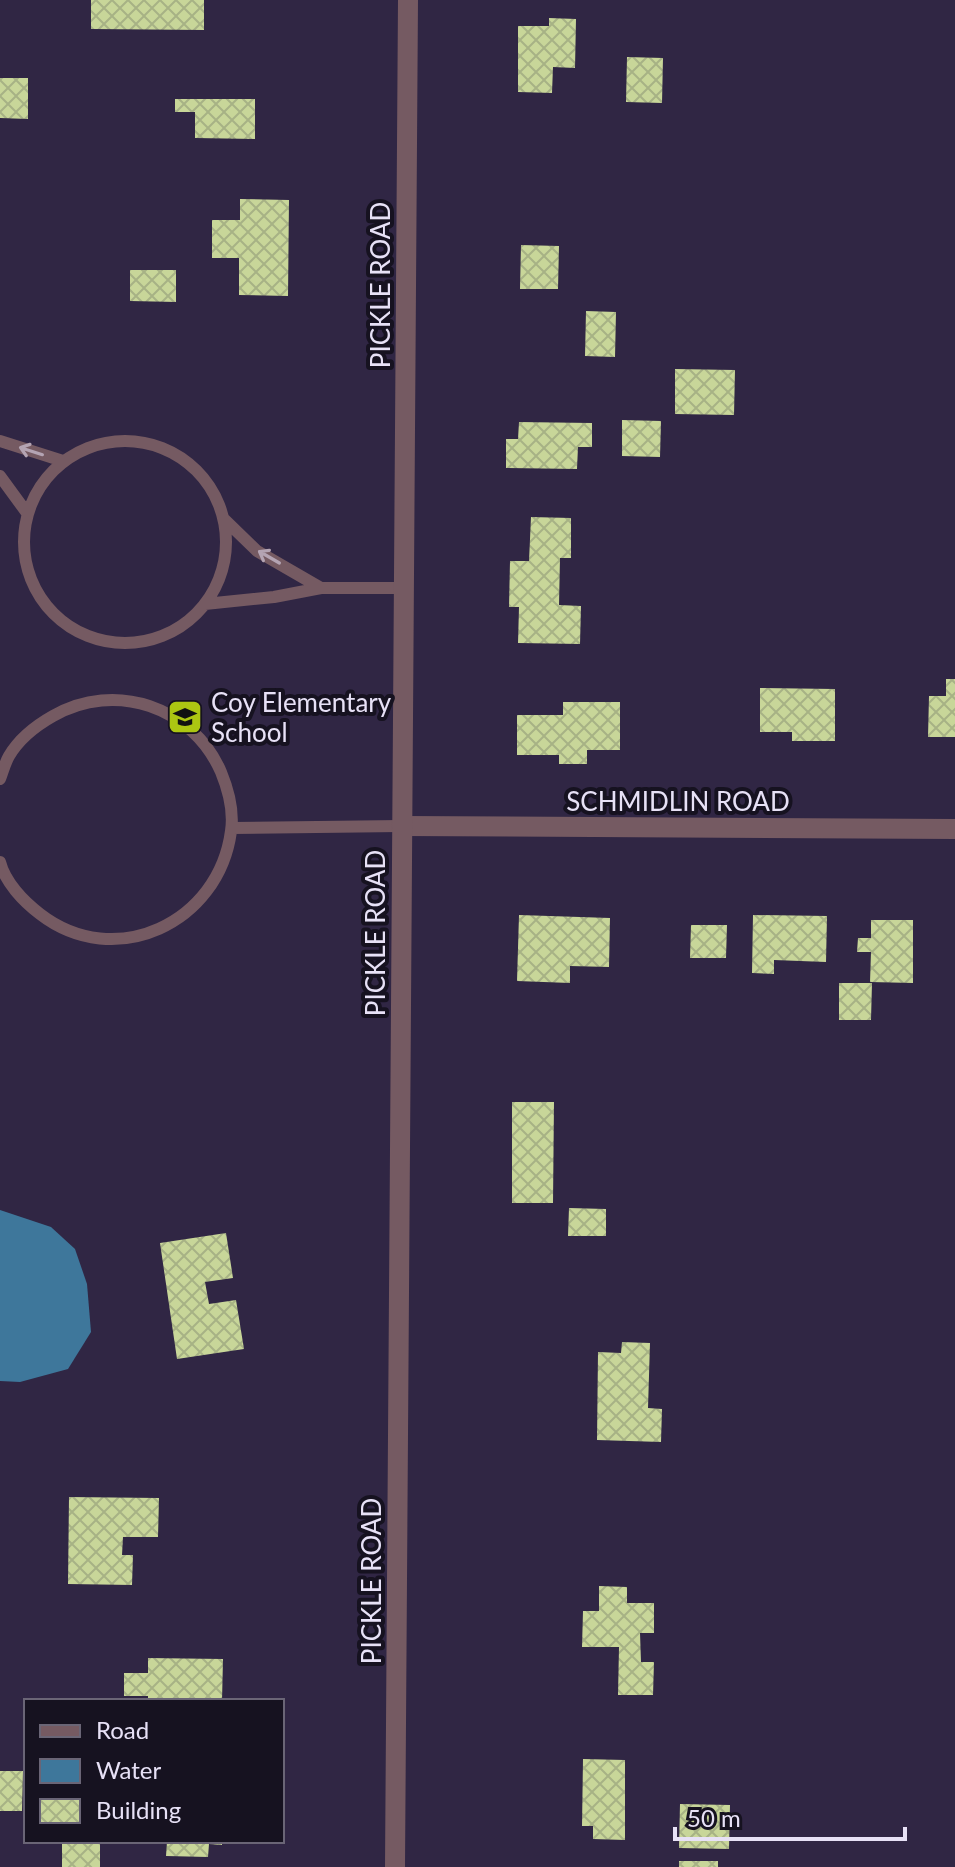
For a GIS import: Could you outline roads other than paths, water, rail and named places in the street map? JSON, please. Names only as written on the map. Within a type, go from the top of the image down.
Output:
[{"type":"street","name":"PICKLE ROAD","points":[[395,1867],[408,0]]},
{"type":"street","name":"SCHMIDLIN ROAD","points":[[401,826],[955,829]]},
{"type":"lane","points":[[125,440],[157,445],[186,460],[208,484],[223,518],[226,548],[219,582],[200,611],[173,633],[139,644],[105,643],[72,630],[46,608],[29,577],[23,545],[27,513],[41,484],[63,461],[92,445],[125,440]]},
{"type":"lane","points":[[0,441],[63,461]]},
{"type":"lane","points":[[0,476],[27,513]]},
{"type":"lane","points":[[223,518],[257,551],[321,588]]},
{"type":"lane","points":[[205,604],[274,597],[321,588],[403,588]]},
{"type":"lane","points":[[0,779],[10,755],[36,725],[70,706],[109,699],[149,704],[184,723],[212,752],[228,789],[232,828],[222,868],[200,901],[168,926],[131,938],[92,938],[55,925],[5,882],[0,862]]},
{"type":"lane","points":[[232,828],[401,826]]},
{"type":"water","points":[[0,1210],[51,1227],[75,1249],[87,1284],[91,1332],[68,1369],[20,1382],[0,1381]]},
{"type":"place","name":"Coy Elementary School","points":[[185,717]]}]
